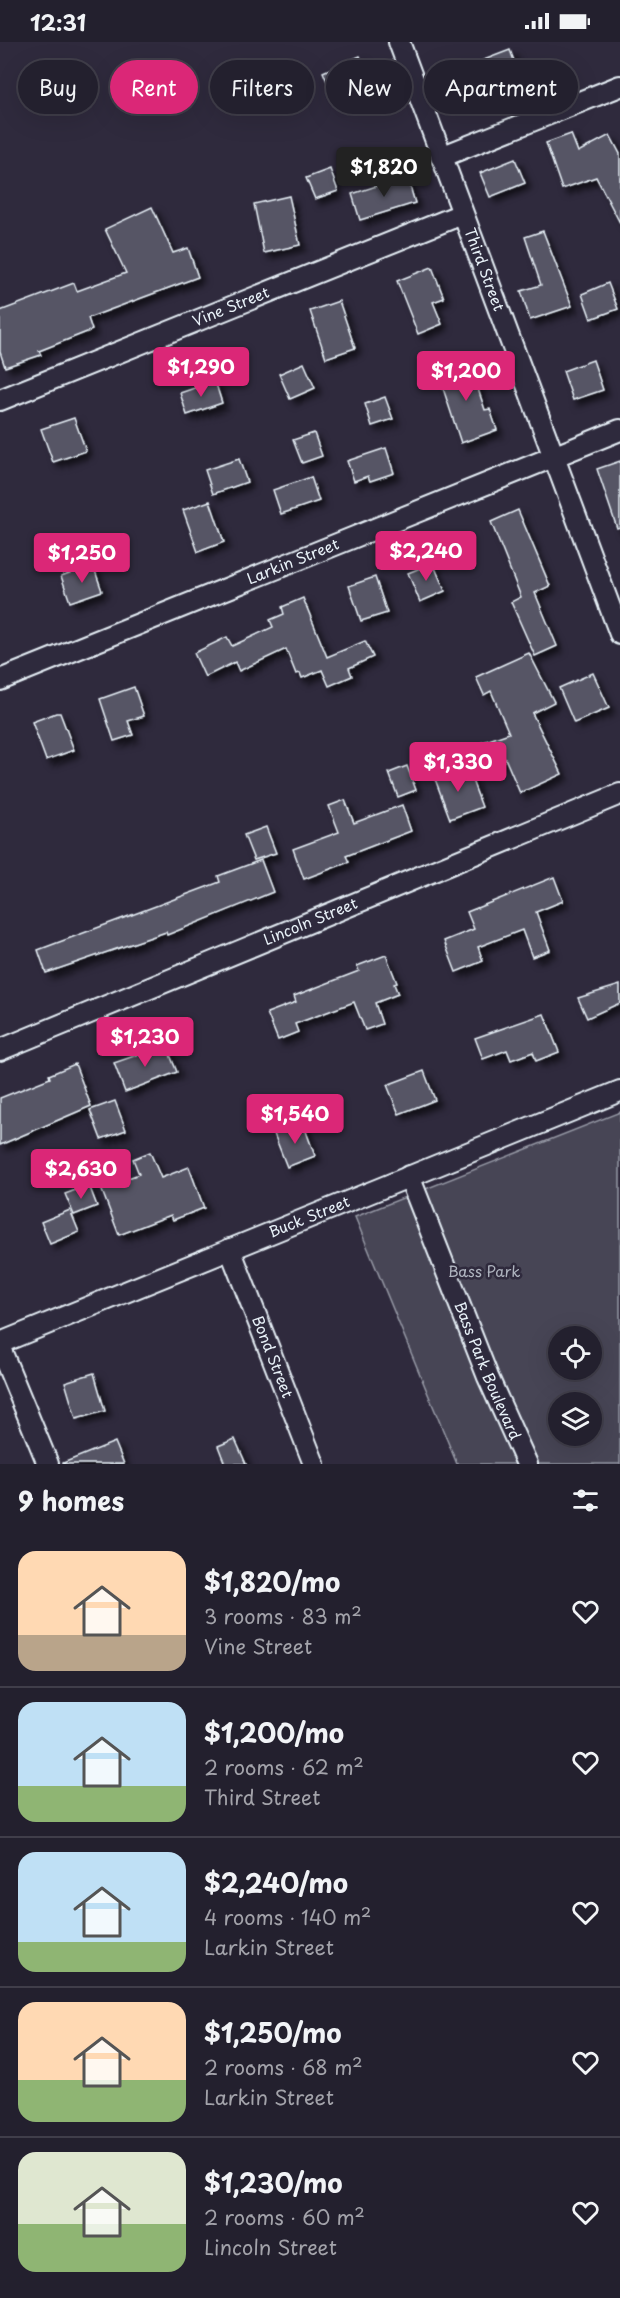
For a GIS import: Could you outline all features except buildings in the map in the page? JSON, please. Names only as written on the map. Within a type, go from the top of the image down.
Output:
[{"type":"street","name":"Third Street","points":[[399,42],[620,634]]},
{"type":"street","points":[[441,157],[620,86]]},
{"type":"street","name":"Vine Street","points":[[0,400],[462,214]]},
{"type":"street","name":"Larkin Street","points":[[0,680],[553,459],[620,430]]},
{"type":"street","name":"Lincoln Street","points":[[0,1050],[620,794]]},
{"type":"street","name":"Buck Street","points":[[0,1346],[620,1091]]},
{"type":"street","name":"Bass Park Boulevard","points":[[409,1176],[488,1377],[528,1464]]},
{"type":"street","name":"Bond Street","points":[[230,1250],[314,1464]]},
{"type":"street","points":[[0,1346],[48,1464]]},
{"type":"green space","name":"Bass Park","points":[[620,1112],[620,1464],[457,1464],[355,1217]]}]
